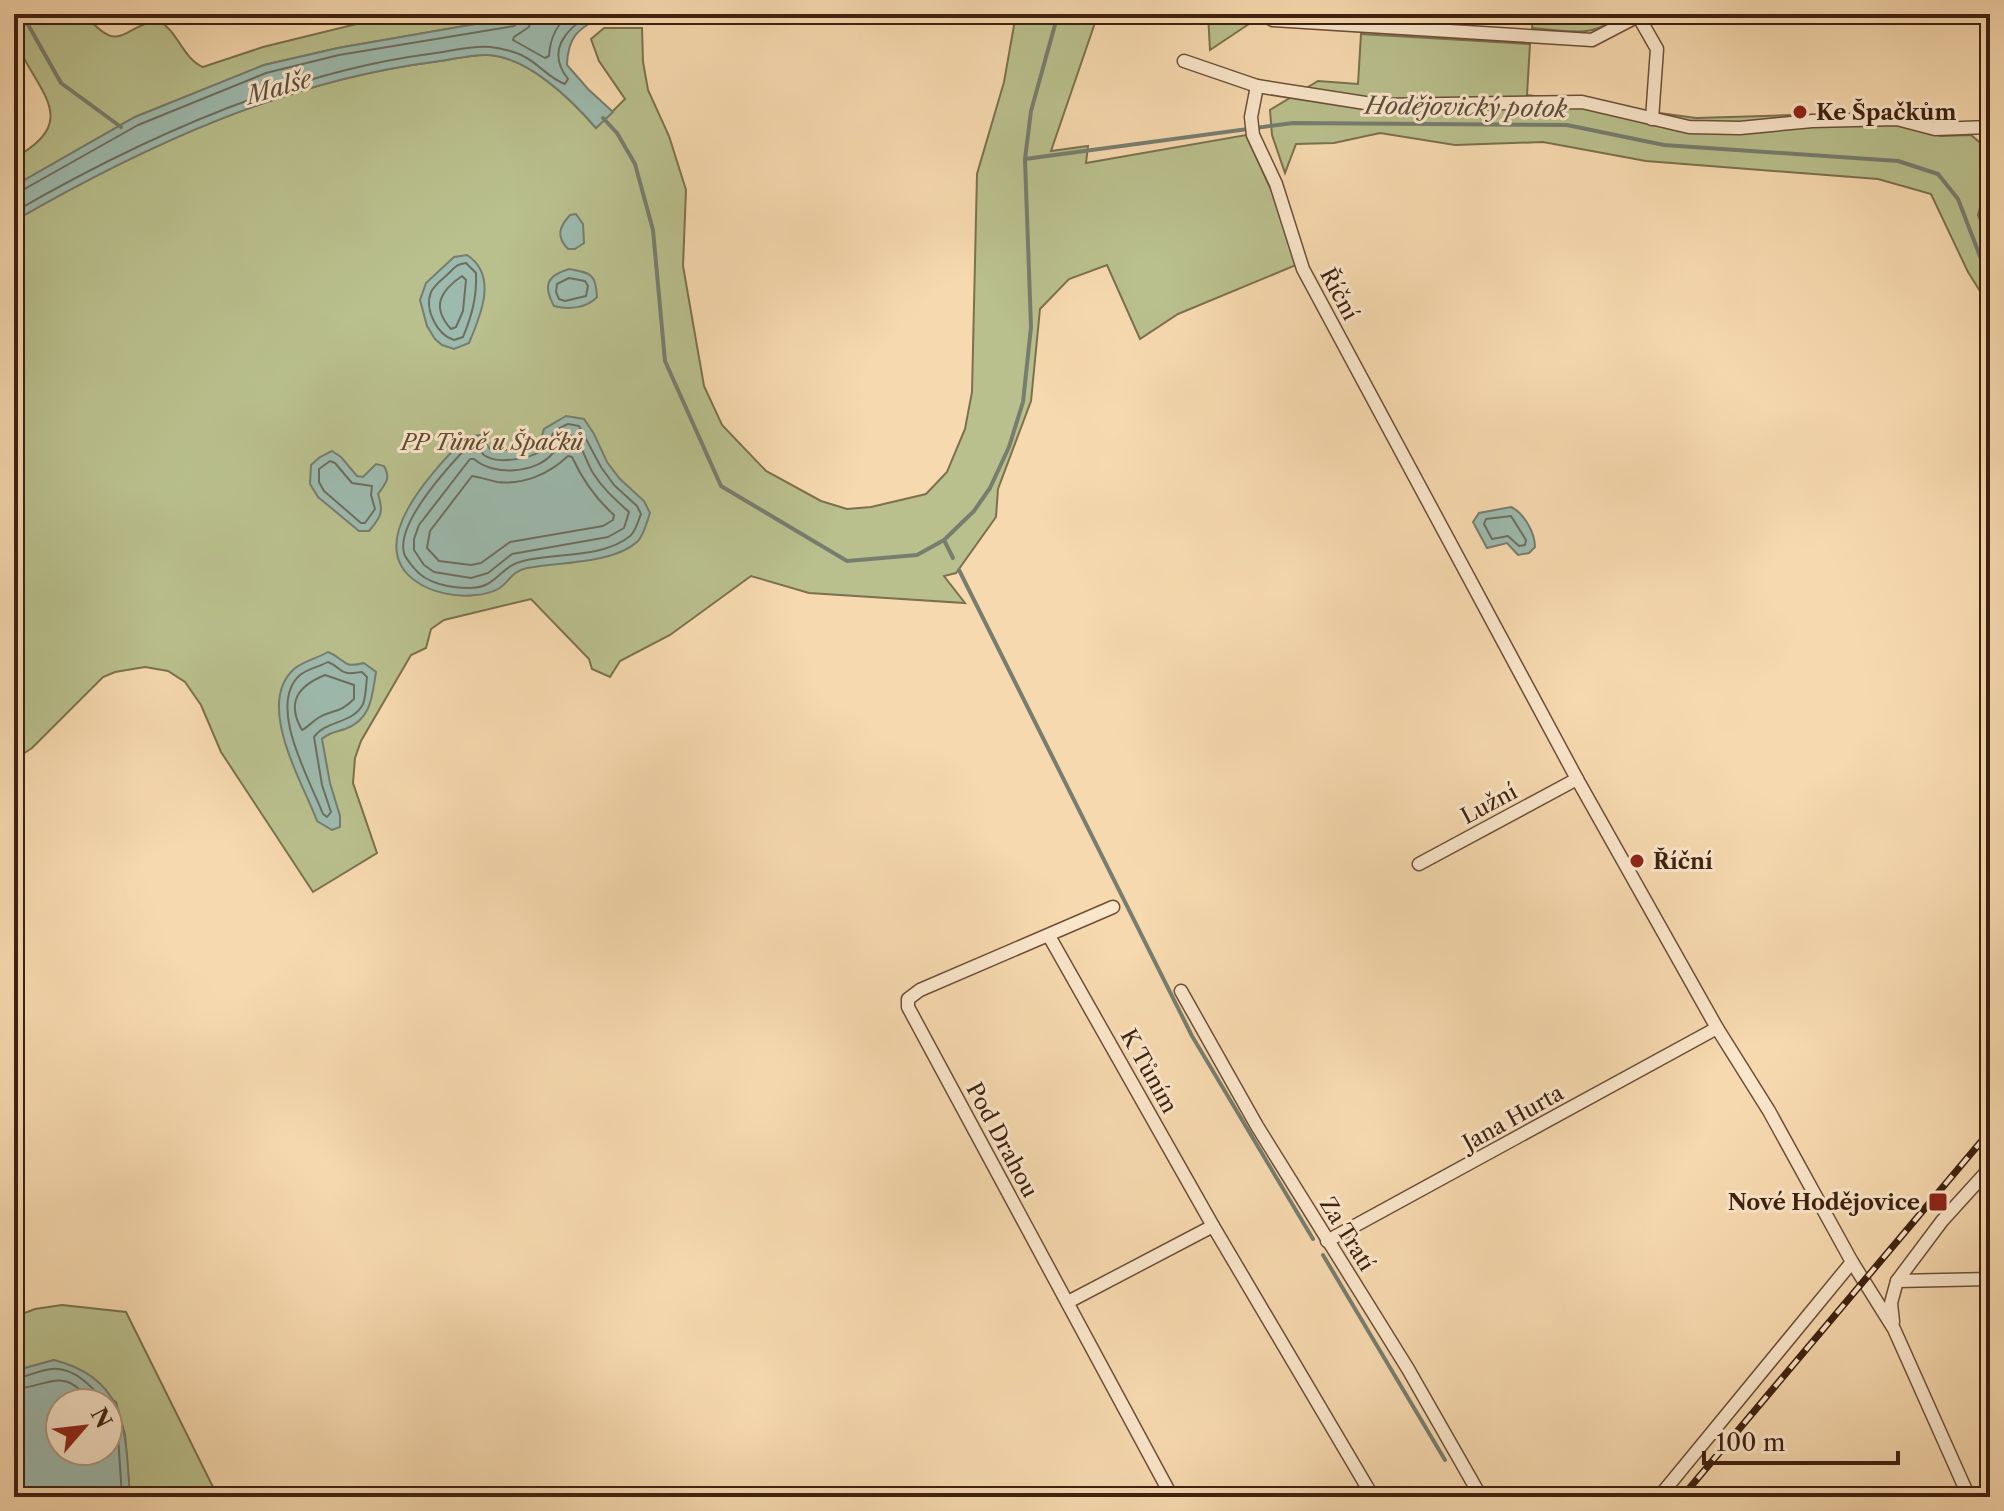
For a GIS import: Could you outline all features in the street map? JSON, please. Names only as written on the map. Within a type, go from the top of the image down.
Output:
[{"type":"street","points":[[1263,14],[1273,20],[1592,40],[1638,15],[1657,49],[1652,119]]},
{"type":"street","points":[[1184,61],[1257,86],[1378,105],[1582,102],[1689,127],[1740,128],[1812,121],[1897,119],[1935,129],[1990,127]]},
{"type":"street","name":"Říční","points":[[1257,86],[1251,117],[1253,135],[1276,184],[1303,269],[1577,779],[1717,1028],[1769,1111],[1852,1262],[1894,1329],[1969,1497]]},
{"type":"street","name":"Lužní","points":[[1419,864],[1577,779]]},
{"type":"street","name":"Pod Drahou","points":[[1113,907],[920,990],[908,999],[908,1007],[1172,1497]]},
{"type":"street","name":"K Tůním","points":[[1049,936],[1213,1226],[1373,1497]]},
{"type":"street","name":"Za Tratí","points":[[1181,991],[1257,1126],[1408,1369],[1481,1497]]},
{"type":"street","name":"Jana Hurta","points":[[1327,1241],[1717,1028]]},
{"type":"street","points":[[1894,1329],[1891,1303],[1897,1281],[1942,1221],[1990,1168]]},
{"type":"street","points":[[1068,1302],[1213,1226]]},
{"type":"street","points":[[1659,1497],[1852,1262]]},
{"type":"street","points":[[1897,1281],[1990,1279]]},
{"type":"green space","points":[[14,14],[84,14],[96,27],[113,36],[158,20],[171,31],[190,58],[203,67],[263,47],[397,14],[523,14],[264,65],[135,117],[14,186],[14,158],[35,144],[47,131],[51,117],[42,89],[15,39]]},
{"type":"green space","name":"PP Tůně u Špačků","points":[[1016,14],[1098,14],[1051,151],[1088,146],[1086,163],[1246,135],[1273,194],[1296,265],[1178,314],[1140,339],[1107,265],[1069,279],[1040,309],[1031,401],[998,489],[996,517],[956,573],[944,576],[965,603],[809,593],[751,576],[670,635],[620,661],[610,677],[592,669],[589,659],[531,599],[444,620],[431,629],[426,648],[411,655],[361,741],[355,758],[353,783],[377,853],[313,892],[221,752],[201,705],[185,682],[168,671],[145,667],[103,677],[32,748],[14,760],[14,221],[164,143],[269,101],[378,71],[468,56],[503,58],[533,71],[548,81],[596,128],[625,99],[599,61],[591,39],[604,28],[642,28],[648,90],[669,136],[686,190],[683,266],[704,386],[722,425],[766,471],[821,501],[847,509],[871,507],[926,494],[947,472],[965,429],[972,392],[977,174],[1004,82]]},
{"type":"green space","points":[[1208,14],[1252,14],[1255,20],[1210,50]]},
{"type":"green space","points":[[1533,14],[1619,14],[1601,27],[1578,32],[1532,28]]},
{"type":"green space","points":[[1361,34],[1530,44],[1527,95],[1696,118],[1793,115],[1903,125],[1941,136],[1971,135],[1990,151],[1990,169],[1978,215],[1990,249],[1990,307],[1968,272],[1931,194],[1878,179],[1646,161],[1543,142],[1455,145],[1380,133],[1334,143],[1296,144],[1285,173],[1272,135],[1270,110],[1318,81],[1358,84]]},
{"type":"green space","points":[[62,1305],[126,1312],[216,1493],[215,1497],[130,1497],[124,1431],[124,1387],[94,1387],[54,1360],[14,1371],[14,1317],[35,1309]]},
{"type":"water","name":"Malše","points":[[523,14],[605,14],[577,33],[570,46],[567,65],[613,112],[596,128],[548,81],[533,71],[503,58],[468,56],[378,71],[269,101],[164,143],[14,221],[14,186],[135,117],[264,65]]},
{"type":"water","points":[[576,214],[583,224],[584,243],[575,249],[568,249],[560,232],[570,215]]},
{"type":"water","points":[[467,255],[482,273],[484,296],[469,343],[454,349],[435,339],[427,326],[420,300],[426,283],[454,257]]},
{"type":"water","points":[[569,269],[593,279],[597,297],[577,307],[554,306],[548,293],[549,283],[555,275]]},
{"type":"water","points":[[566,416],[584,419],[607,462],[644,501],[650,513],[638,541],[628,549],[601,558],[521,570],[498,589],[480,594],[460,596],[444,593],[417,582],[402,566],[396,548],[409,507],[438,467],[466,437],[480,435],[490,449],[521,451],[540,442],[544,429]]},
{"type":"water","points":[[332,451],[357,476],[363,477],[376,464],[384,466],[386,470],[387,480],[378,494],[380,514],[369,531],[359,531],[318,497],[310,484],[311,465]]},
{"type":"water","points":[[1511,507],[1531,530],[1535,547],[1529,553],[1518,555],[1507,543],[1487,548],[1473,522],[1479,513]]},
{"type":"water","points":[[328,652],[347,664],[364,663],[376,672],[366,713],[354,725],[322,739],[340,816],[340,827],[332,830],[317,821],[293,765],[280,722],[279,702],[283,684],[294,669]]},
{"type":"water","points":[[54,1360],[79,1369],[103,1387],[44,1387],[44,1467],[124,1467],[124,1431],[130,1497],[14,1497],[14,1371]]},
{"type":"waterway","points":[[22,14],[61,83],[121,127]]},
{"type":"waterway","name":"Hodějovický potok","points":[[1058,14],[1031,111],[1025,159],[1293,123],[1567,125],[1664,145],[1898,161],[1938,174],[1958,199],[1990,276]]},
{"type":"waterway","points":[[603,118],[617,133],[635,164],[653,230],[665,361],[721,486],[847,561],[917,555],[944,540],[974,511],[990,488],[1009,447],[1023,402],[1031,327],[1025,160]]},
{"type":"waterway","points":[[944,540],[953,558]]},
{"type":"waterway","points":[[959,570],[1192,1036],[1313,1239]]},
{"type":"waterway","points":[[1323,1255],[1445,1460]]},
{"type":"railway","points":[[1682,1497],[1990,1131]]},
{"type":"place","name":"Ke Špačkům","points":[[1800,112]]},
{"type":"place","name":"Říční","points":[[1637,861]]},
{"type":"place","name":"Nové Hodějovice","points":[[1938,1202]]}]
